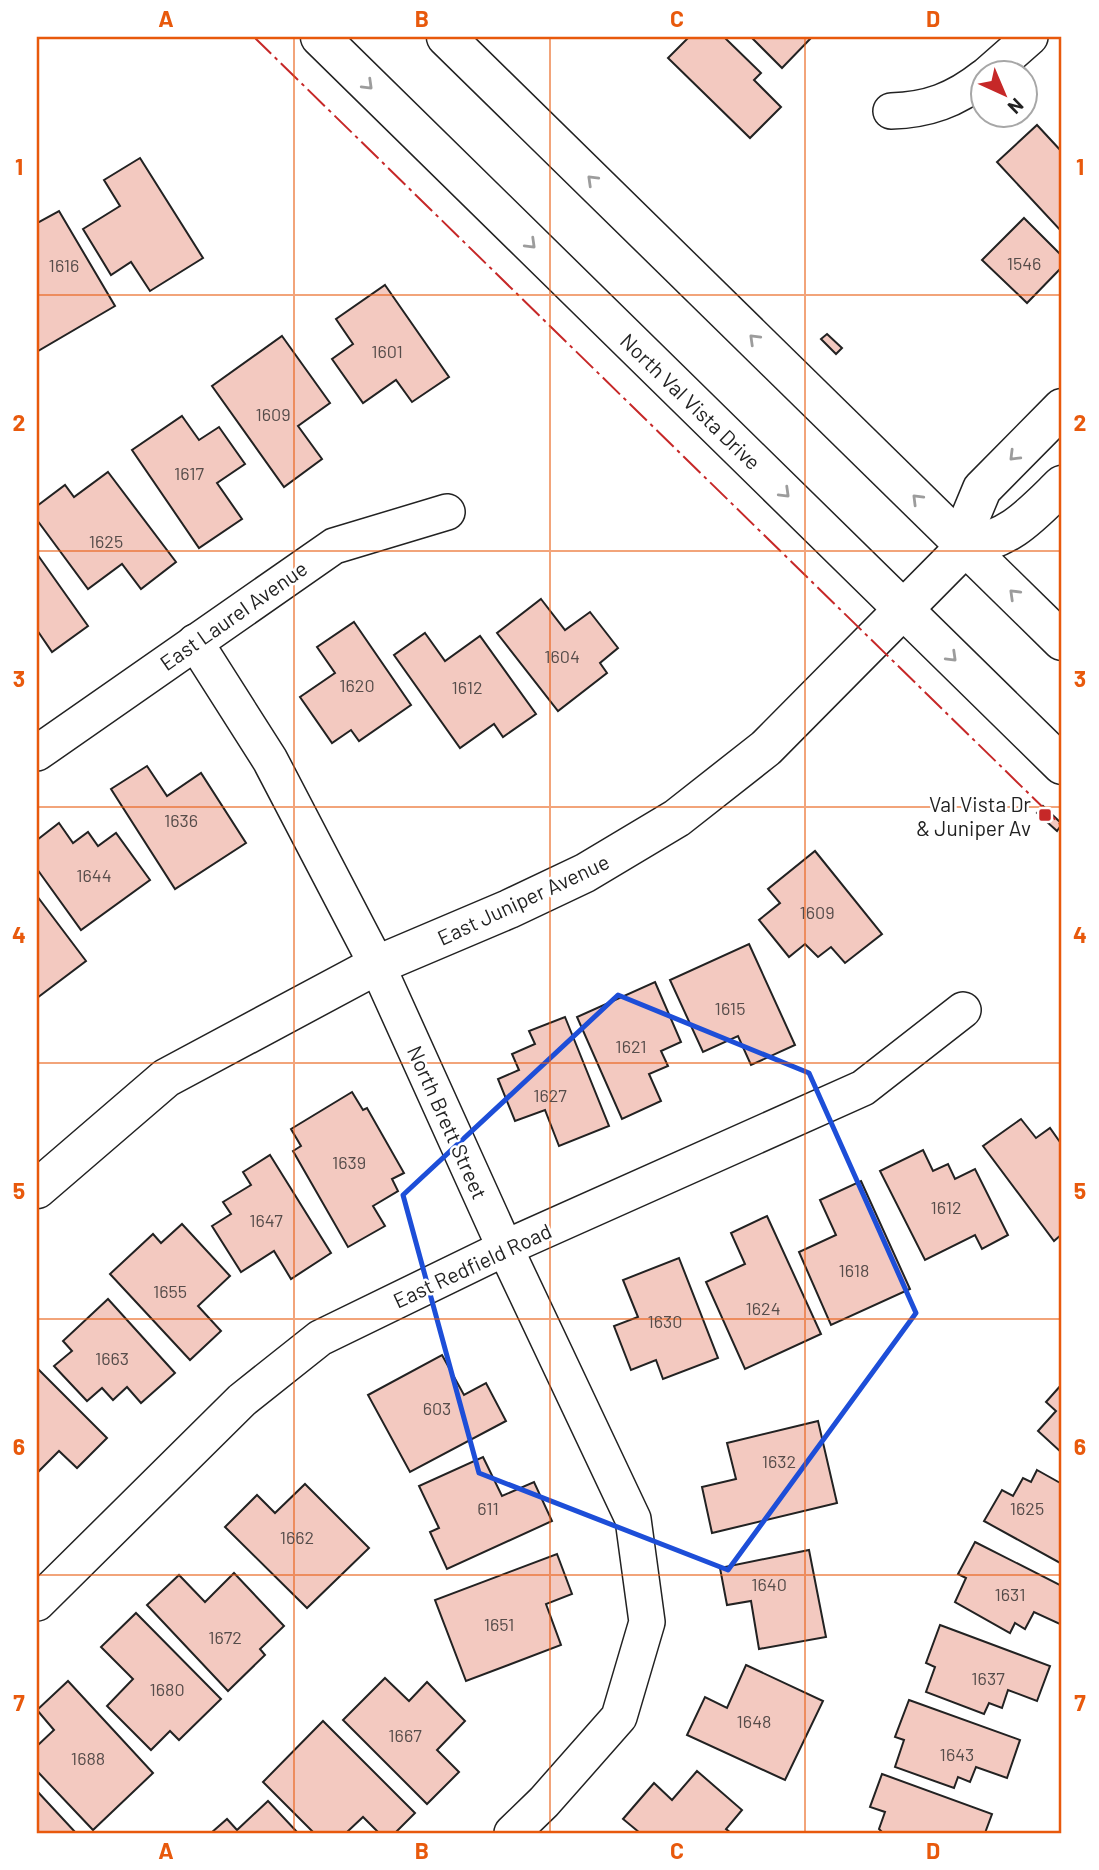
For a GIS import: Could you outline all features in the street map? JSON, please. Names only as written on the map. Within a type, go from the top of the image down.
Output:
[{"type":"main road","name":"North Val Vista Drive","points":[[320,37],[1062,765]]},
{"type":"main road","points":[[446,37],[1062,641]]},
{"type":"main road","points":[[965,547],[967,525],[982,489],[1062,408]]},
{"type":"main road","points":[[965,547],[1006,536],[1062,485]]},
{"type":"main road","name":"East Juniper Avenue","points":[[37,1189],[166,1078],[377,965],[509,909],[585,873],[677,818],[766,748],[965,547]]},
{"type":"street","points":[[1004,60],[1030,37]]},
{"type":"street","points":[[891,111],[916,110],[941,104],[970,88]]},
{"type":"street","name":"East Laurel Avenue","points":[[37,753],[334,546],[446,512]]},
{"type":"street","name":"North Brett Street","points":[[195,642],[270,760],[377,965],[505,1248],[633,1519],[647,1622],[619,1717],[544,1802],[512,1833]]},
{"type":"street","name":"East Redfield Road","points":[[37,1603],[242,1400],[320,1338],[505,1248],[863,1088],[963,1010]]},
{"type":"highlighted area","points":[[618,995],[809,1073],[916,1313],[728,1570],[479,1473],[403,1195]]},
{"type":"building","points":[[689,37],[724,37],[761,73],[754,80],[781,107],[750,138],[668,58]]},
{"type":"building","points":[[751,37],[812,37],[782,68]]},
{"type":"building","points":[[1040,128],[1062,152],[1062,232],[997,162],[1032,130]]},
{"type":"building","points":[[140,158],[203,258],[150,291],[131,262],[111,275],[83,229],[120,206],[104,180]]},
{"type":"building","points":[[59,211],[115,306],[38,351],[37,223]]},
{"type":"building","points":[[1024,218],[1062,256],[1062,267],[1027,303],[982,260]]},
{"type":"building","points":[[385,285],[449,377],[412,402],[396,380],[363,403],[332,359],[353,344],[336,319]]},
{"type":"building","points":[[827,334],[842,348],[836,354],[821,339]]},
{"type":"building","points":[[282,336],[330,403],[298,426],[322,459],[284,487],[212,386]]},
{"type":"building","points":[[182,416],[199,440],[219,427],[245,464],[217,483],[242,519],[199,548],[132,450]]},
{"type":"building","points":[[108,472],[176,562],[141,589],[122,564],[88,589],[37,520],[37,506],[65,485],[74,497]]},
{"type":"building","points":[[37,554],[88,626],[52,652],[37,630]]},
{"type":"building","points":[[541,599],[565,630],[590,612],[618,648],[600,663],[607,673],[558,711],[497,633]]},
{"type":"building","points":[[354,622],[411,705],[359,741],[351,730],[332,743],[300,697],[335,673],[317,647]]},
{"type":"building","points":[[425,633],[445,661],[480,636],[536,714],[503,737],[494,724],[460,748],[394,655]]},
{"type":"building","points":[[147,766],[167,796],[201,773],[246,843],[175,889],[111,789]]},
{"type":"building","points":[[1043,806],[1062,824],[1057,831],[1037,813]]},
{"type":"building","points":[[59,823],[73,843],[88,832],[98,846],[116,833],[150,880],[81,930],[37,869],[37,840]]},
{"type":"building","points":[[815,851],[882,934],[845,963],[831,947],[818,957],[805,944],[789,957],[759,920],[780,903],[768,889]]},
{"type":"building","points":[[37,896],[86,961],[37,998]]},
{"type":"building","points":[[749,944],[795,1045],[751,1065],[738,1036],[703,1052],[670,980]]},
{"type":"building","points":[[655,982],[681,1042],[661,1051],[668,1066],[649,1074],[661,1101],[622,1119],[577,1017]]},
{"type":"building","points":[[565,1017],[609,1126],[559,1146],[545,1110],[515,1121],[498,1079],[519,1070],[512,1054],[535,1044],[529,1031]]},
{"type":"building","points":[[352,1092],[363,1110],[367,1108],[404,1173],[392,1179],[398,1191],[373,1206],[385,1226],[348,1247],[293,1151],[301,1146],[291,1129]]},
{"type":"building","points":[[1021,1119],[1036,1138],[1050,1128],[1062,1145],[1062,1234],[1054,1241],[983,1146]]},
{"type":"building","points":[[923,1150],[933,1171],[948,1164],[955,1179],[975,1169],[1008,1235],[982,1249],[975,1235],[925,1260],[880,1171]]},
{"type":"building","points":[[270,1155],[331,1253],[291,1279],[274,1251],[241,1272],[212,1226],[231,1214],[223,1202],[251,1185],[243,1172]]},
{"type":"building","points":[[861,1181],[910,1289],[831,1325],[799,1252],[836,1235],[820,1200]]},
{"type":"building","points":[[767,1216],[821,1334],[745,1369],[706,1282],[745,1264],[731,1233]]},
{"type":"building","points":[[182,1224],[230,1276],[198,1306],[221,1331],[190,1360],[110,1274],[153,1234],[161,1243]]},
{"type":"building","points":[[679,1258],[718,1358],[663,1379],[656,1360],[631,1370],[614,1326],[638,1317],[623,1280]]},
{"type":"building","points":[[108,1299],[175,1373],[141,1403],[127,1387],[113,1400],[102,1388],[87,1401],[54,1366],[72,1351],[63,1341]]},
{"type":"building","points":[[442,1355],[464,1395],[486,1383],[506,1421],[410,1472],[368,1395]]},
{"type":"building","points":[[37,1368],[107,1438],[77,1468],[59,1451],[37,1473]]},
{"type":"building","points":[[1062,1384],[1062,1453],[1038,1431],[1056,1411],[1046,1402]]},
{"type":"building","points":[[818,1421],[837,1503],[712,1533],[702,1487],[736,1479],[727,1443]]},
{"type":"building","points":[[483,1457],[502,1496],[534,1482],[552,1521],[447,1569],[430,1532],[439,1528],[419,1486]]},
{"type":"building","points":[[1037,1470],[1062,1484],[1062,1564],[984,1521],[1002,1490],[1013,1496],[1023,1478],[1031,1482]]},
{"type":"building","points":[[305,1484],[369,1548],[307,1608],[225,1527],[257,1495],[275,1513]]},
{"type":"building","points":[[975,1542],[1062,1586],[1062,1625],[1034,1612],[1025,1629],[1015,1623],[1010,1633],[955,1602],[966,1578],[958,1574]]},
{"type":"building","points":[[809,1550],[826,1637],[759,1649],[751,1601],[727,1605],[720,1568]]},
{"type":"building","points":[[557,1554],[572,1594],[546,1604],[561,1645],[466,1681],[435,1600]]},
{"type":"building","points":[[234,1573],[284,1626],[260,1649],[265,1655],[228,1691],[147,1605],[179,1575],[205,1602]]},
{"type":"building","points":[[136,1613],[221,1699],[179,1740],[170,1731],[151,1750],[107,1706],[133,1679],[101,1647]]},
{"type":"building","points":[[940,1625],[1050,1666],[1037,1701],[1008,1690],[1002,1708],[989,1703],[984,1714],[926,1692],[935,1667],[926,1663]]},
{"type":"building","points":[[746,1665],[823,1701],[785,1780],[687,1735],[705,1697],[727,1708]]},
{"type":"building","points":[[385,1678],[409,1701],[427,1682],[465,1721],[437,1750],[459,1772],[427,1804],[343,1720]]},
{"type":"building","points":[[68,1681],[153,1773],[93,1830],[37,1771],[37,1746],[54,1730],[37,1710]]},
{"type":"building","points":[[909,1700],[1020,1740],[1007,1778],[976,1767],[970,1782],[958,1777],[954,1788],[895,1767],[904,1740],[895,1737]]},
{"type":"building","points":[[323,1721],[415,1813],[395,1833],[379,1833],[363,1817],[346,1833],[314,1833],[263,1782]]},
{"type":"building","points":[[697,1771],[742,1810],[726,1829],[731,1833],[640,1833],[623,1819],[654,1783],[672,1800]]},
{"type":"building","points":[[882,1774],[992,1814],[985,1833],[883,1833],[879,1829],[885,1812],[870,1807]]},
{"type":"building","points":[[37,1791],[76,1833],[37,1833]]},
{"type":"building","points":[[268,1801],[298,1833],[211,1833],[227,1819],[237,1830]]},
{"type":"power","points":[[254,37],[1062,826]]},
{"type":"place","name":"Val Vista Dr & Juniper Av","points":[[1045,815]]}]
